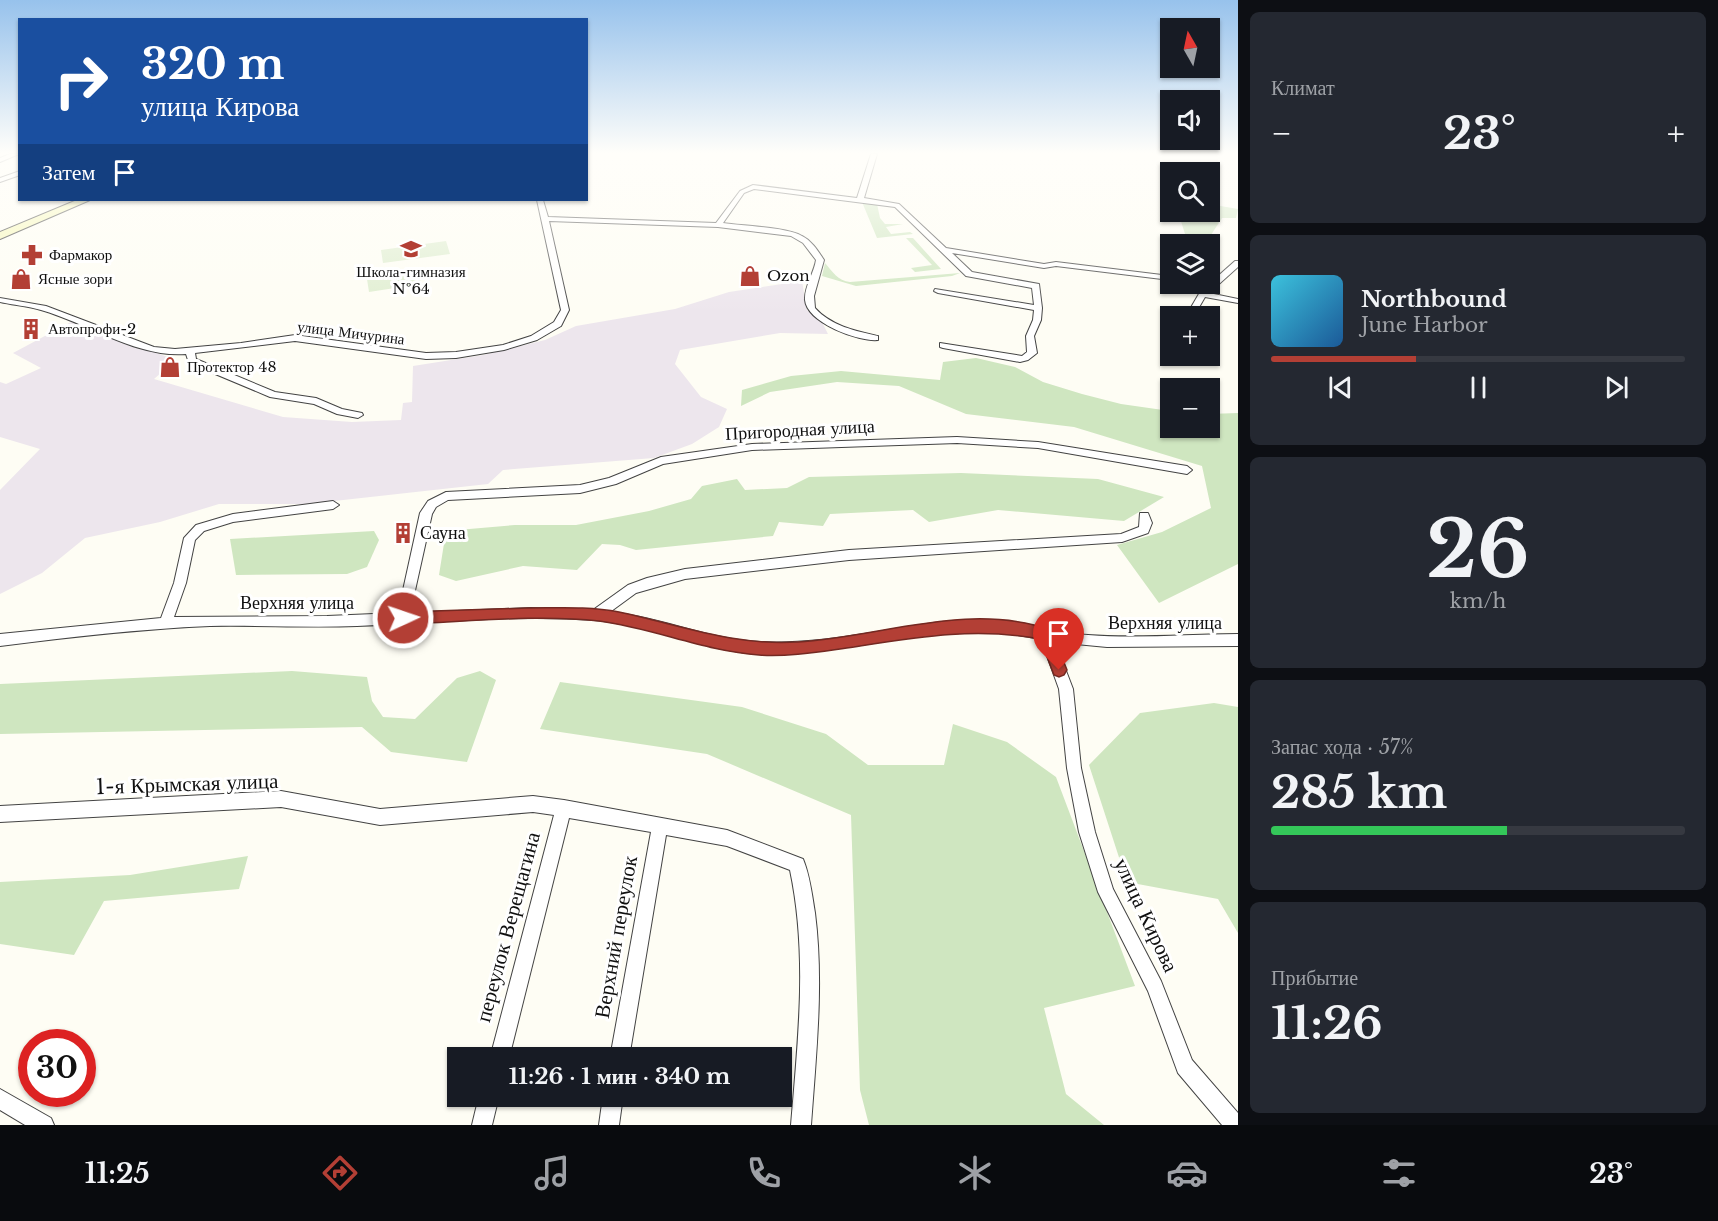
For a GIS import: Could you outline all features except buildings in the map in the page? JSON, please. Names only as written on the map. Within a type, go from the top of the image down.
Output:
[{"type":"main road","points":[[0,234],[61,206]]},
{"type":"main road","points":[[0,234],[69,206]]},
{"type":"street","name":"улица Мичурина","points":[[2,303],[43,308],[152,349],[190,351],[295,338],[437,356],[494,349],[526,341],[558,324],[564,314],[542,206]]},
{"type":"street","points":[[718,225],[731,206]]},
{"type":"street","points":[[899,206],[969,274],[1036,286],[1038,308],[1037,320],[1030,336],[1032,353],[1025,358],[943,345]]},
{"type":"street","points":[[545,219],[718,225],[793,234],[802,238],[820,261],[809,300],[813,310],[825,321],[848,332],[875,338]]},
{"type":"street","points":[[946,250],[1044,266],[1056,264],[1160,277]]},
{"type":"street","points":[[1220,276],[1238,263]]},
{"type":"street","points":[[938,291],[1038,308]]},
{"type":"street","points":[[1196,306],[1203,294],[1238,301]]},
{"type":"street","points":[[190,351],[192,361],[273,395],[316,401],[340,412],[358,416]]},
{"type":"street","name":"Пригородная улица","points":[[403,618],[426,513],[432,504],[446,495],[545,493],[580,489],[612,481],[661,461],[752,447],[957,440],[1038,445],[1187,470]]},
{"type":"street","points":[[166,623],[180,584],[188,544],[194,532],[233,518],[333,505]]},
{"type":"street","points":[[595,615],[617,597],[632,589],[667,577],[849,555],[1122,538],[1144,530],[1146,523],[1144,516]]},
{"type":"street","name":"Верхняя улица","points":[[0,640],[166,623],[343,621],[528,614],[595,615],[618,618],[720,644],[760,649],[799,648],[921,631],[976,626],[1009,627],[1085,641],[1238,640]]},
{"type":"street","name":"улица Кирова","points":[[1045,634],[1066,689],[1076,779],[1087,832],[1106,892],[1155,987],[1185,1066],[1235,1125]]},
{"type":"street","name":"1-я Крымская улица","points":[[0,814],[281,799],[380,816],[533,804],[728,838],[797,865],[805,894],[812,961],[801,1125]]},
{"type":"street","name":"переулок Верещагина","points":[[502,1047],[564,808]]},
{"type":"street","name":"Верхний переулок","points":[[621,1047],[660,825]]},
{"type":"street","points":[[0,1099],[44,1125]]},
{"type":"street","points":[[482,1125],[486,1107]]},
{"type":"street","points":[[609,1125],[611,1107]]},
{"type":"shaded area","points":[[802,281],[807,310],[822,322],[828,334],[780,333],[680,350],[675,364],[701,397],[727,409],[719,427],[692,444],[654,458],[503,470],[488,484],[307,504],[219,504],[160,522],[85,538],[42,573],[0,594],[0,490],[40,449],[0,437],[0,382],[6,384],[41,368],[13,353],[71,322],[176,360],[154,379],[283,417],[352,422],[401,420],[403,403],[412,402],[413,366],[483,355],[545,340],[576,326],[675,309],[729,292]]},
{"type":"green space","points":[[864,206],[878,206],[880,218],[885,224],[903,224],[886,227],[891,234],[910,232],[913,234],[877,238]]},
{"type":"green space","points":[[1220,206],[1238,209],[1236,218],[1222,218],[1220,221]]},
{"type":"green space","points":[[1181,222],[1219,222],[1212,234],[1185,234]]},
{"type":"green space","points":[[906,238],[913,238],[941,269],[915,272],[911,268],[932,265]]},
{"type":"green space","points":[[446,241],[450,254],[383,263],[381,250]]},
{"type":"green space","points":[[825,263],[839,278],[850,282],[960,273],[952,276],[856,286],[822,276]]},
{"type":"green space","points":[[418,271],[421,284],[369,292],[367,279]]},
{"type":"green space","points":[[976,358],[1015,367],[1043,382],[1082,394],[1121,404],[1160,410],[1160,438],[1220,438],[1220,414],[1238,413],[1238,564],[1159,603],[1117,545],[1162,532],[1211,508],[1202,466],[1074,427],[966,414],[899,386],[837,382],[770,392],[741,406],[742,390],[791,376],[841,371],[940,380],[943,362]]},
{"type":"green space","points":[[961,473],[1098,479],[1164,497],[1124,521],[998,510],[929,522],[913,510],[830,514],[823,526],[779,522],[773,536],[636,550],[620,545],[602,544],[577,570],[523,566],[456,581],[439,575],[446,531],[515,525],[576,525],[649,511],[691,499],[702,486],[737,479],[745,490],[787,488],[809,477]]},
{"type":"green space","points":[[374,531],[379,540],[367,567],[347,574],[236,575],[230,539]]},
{"type":"green space","points":[[292,671],[367,677],[372,701],[383,717],[415,719],[457,678],[480,671],[496,680],[467,762],[391,752],[362,727],[0,734],[0,684]]},
{"type":"green space","points":[[560,682],[742,707],[826,734],[868,765],[944,765],[953,724],[1007,742],[1056,777],[1135,986],[1044,1008],[1066,1094],[1104,1125],[869,1125],[860,1090],[851,815],[707,754],[540,729]]},
{"type":"green space","points":[[1214,703],[1238,707],[1238,933],[1218,899],[1127,882],[1089,765],[1140,713]]},
{"type":"green space","points":[[248,856],[239,889],[104,901],[74,955],[0,944],[0,882],[130,875]]},
{"type":"place","name":"Школа-гимназия №64","points":[[411,249]]},
{"type":"place","name":"Фармакор","points":[[32,255]]},
{"type":"place","name":"Ozon","points":[[750,276]]},
{"type":"place","name":"Ясные зори","points":[[21,279]]},
{"type":"place","name":"Автопрофи-2","points":[[31,329]]},
{"type":"place","name":"Протектор 48","points":[[170,367]]},
{"type":"place","name":"Сауна","points":[[403,533]]},
{"type":"route","points":[[403,618],[528,614],[595,615],[618,618],[720,644],[760,649],[799,648],[921,631],[976,626],[1009,627],[1045,634],[1059,670]]}]
